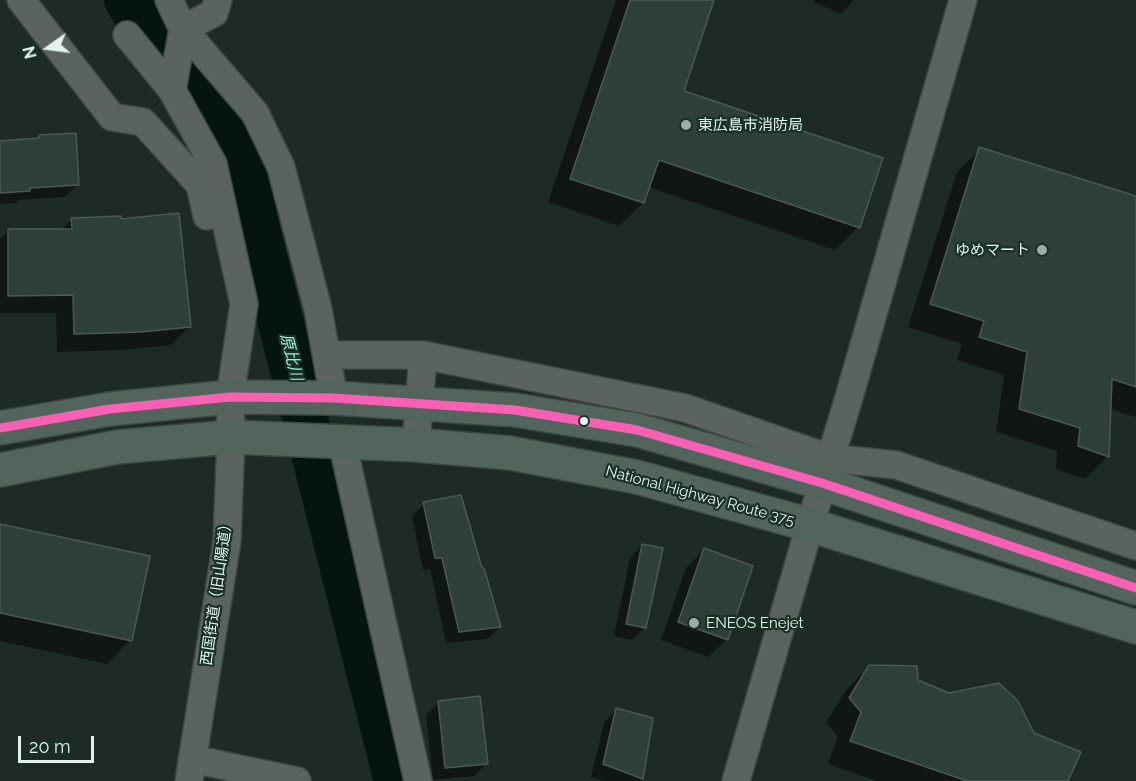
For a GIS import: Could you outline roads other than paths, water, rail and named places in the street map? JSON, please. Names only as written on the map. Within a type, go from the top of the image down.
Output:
[{"type":"highway","points":[[0,428],[110,409],[230,397],[334,398],[515,410],[637,430],[826,471],[1136,588]]},
{"type":"highway","name":"National Highway Route 375","points":[[0,470],[117,447],[231,437],[416,445],[510,453],[637,477],[810,525],[1136,627]]},
{"type":"street","points":[[21,0],[112,117],[142,122],[200,185],[218,262],[237,270]]},
{"type":"street","points":[[169,0],[183,29],[255,113],[280,167],[318,309],[334,398]]},
{"type":"street","points":[[183,29],[214,13],[218,0]]},
{"type":"street","points":[[736,781],[963,0]]},
{"type":"street","points":[[172,90],[183,29]]},
{"type":"street","name":"西国街道（旧山陽道）","points":[[127,35],[172,90],[213,164],[244,304],[230,397],[231,437],[227,541],[191,770]]},
{"type":"street","points":[[328,355],[423,355],[685,408],[826,471],[897,465],[1136,546]]},
{"type":"street","points":[[416,445],[423,355]]},
{"type":"street","points":[[342,441],[418,781]]},
{"type":"street","points":[[191,770],[297,781]]},
{"type":"waterway","name":"原比川","points":[[127,0],[149,31],[198,84],[244,167],[257,229],[397,781]]},
{"type":"place","name":"東広島市消防局","points":[[686,125]]},
{"type":"place","name":"ゆめマート","points":[[1042,250]]},
{"type":"place","name":"ENEOS Enejet","points":[[694,623]]}]
